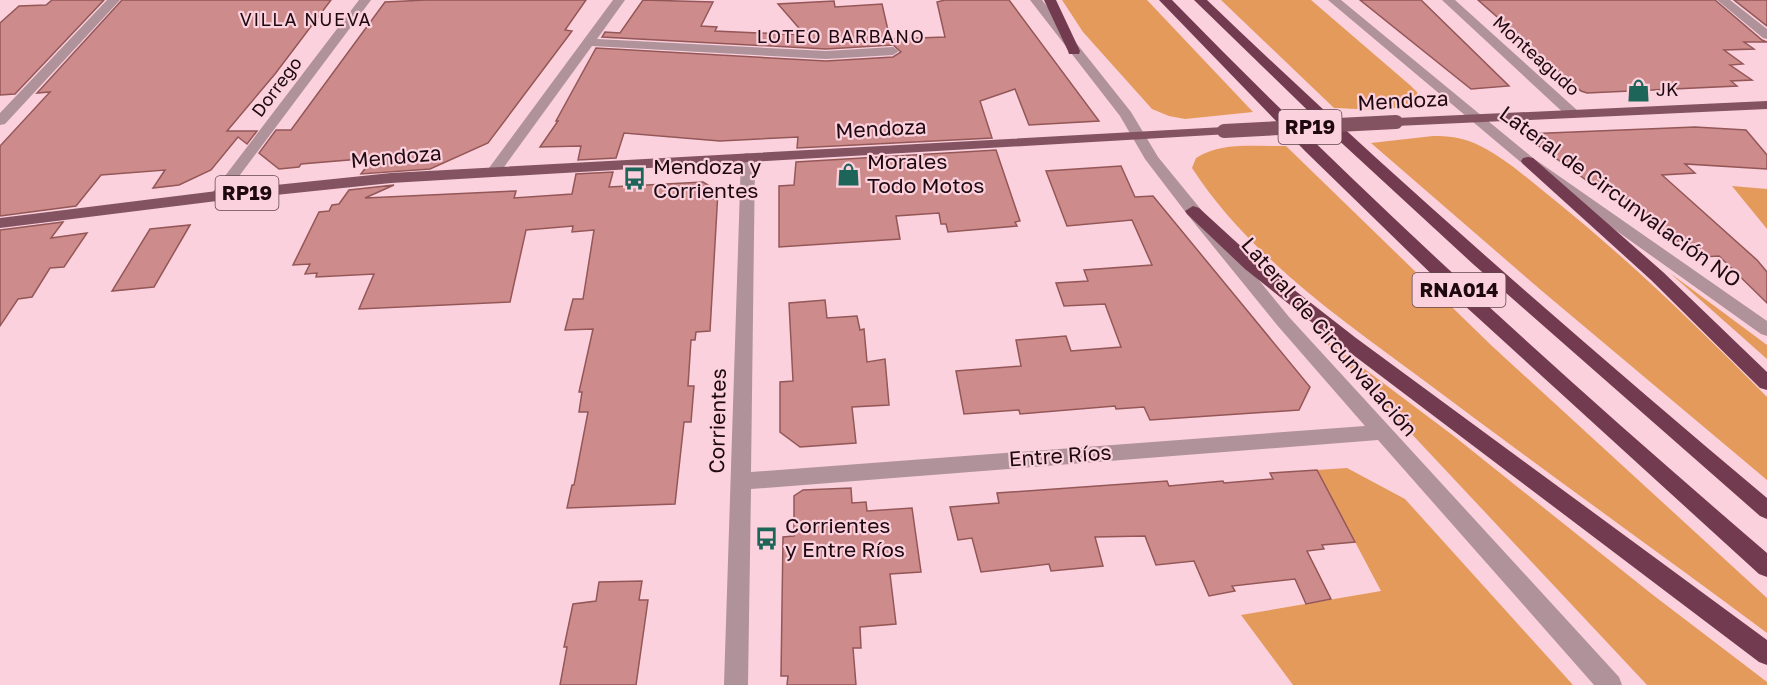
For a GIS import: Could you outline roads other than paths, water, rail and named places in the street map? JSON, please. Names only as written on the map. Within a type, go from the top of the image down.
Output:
[{"type":"highway","points":[[1050,0],[1074,51]]},
{"type":"highway","name":"RNA014","points":[[1165,0],[1273,111],[1413,246],[1572,394],[1767,567]]},
{"type":"highway","name":"RNA014","points":[[1200,0],[1336,132],[1434,221],[1650,411],[1767,510]]},
{"type":"highway","points":[[1528,161],[1657,276],[1767,383]]},
{"type":"highway","points":[[1193,211],[1244,258],[1350,342],[1767,654]]},
{"type":"main road","name":"Mendoza","points":[[0,223],[217,196],[391,178],[494,171],[1767,105]]},
{"type":"street","points":[[0,121],[114,0]]},
{"type":"street","name":"Dorrego","points":[[217,196],[365,0]]},
{"type":"street","points":[[494,171],[619,0]]},
{"type":"street","name":"Lateral de Circunvalación","points":[[1036,0],[1126,115],[1152,159],[1283,321],[1610,685]]},
{"type":"street","name":"Lateral de Circunvalación NO","points":[[1334,0],[1528,161],[1767,330]]},
{"type":"street","name":"Monteagudo","points":[[1448,0],[1573,114]]},
{"type":"street","points":[[1723,0],[1767,35]]},
{"type":"street","points":[[589,42],[826,55],[893,51]]},
{"type":"street","name":"Corrientes","points":[[736,685],[748,157]]},
{"type":"street","name":"Entre Ríos","points":[[740,481],[1381,432]]},
{"type":"place","name":"JK","points":[[1638,90]]},
{"type":"place","name":"Morales Todo Motos","points":[[849,174]]},
{"type":"place","name":"Mendoza y Corrientes","points":[[635,179]]},
{"type":"place","name":"Corrientes y Entre Ríos","points":[[767,538]]},
{"type":"district","name":"VILLA NUEVA","points":[[306,20]]},
{"type":"district","name":"LOTEO BARBANO","points":[[841,37]]}]
